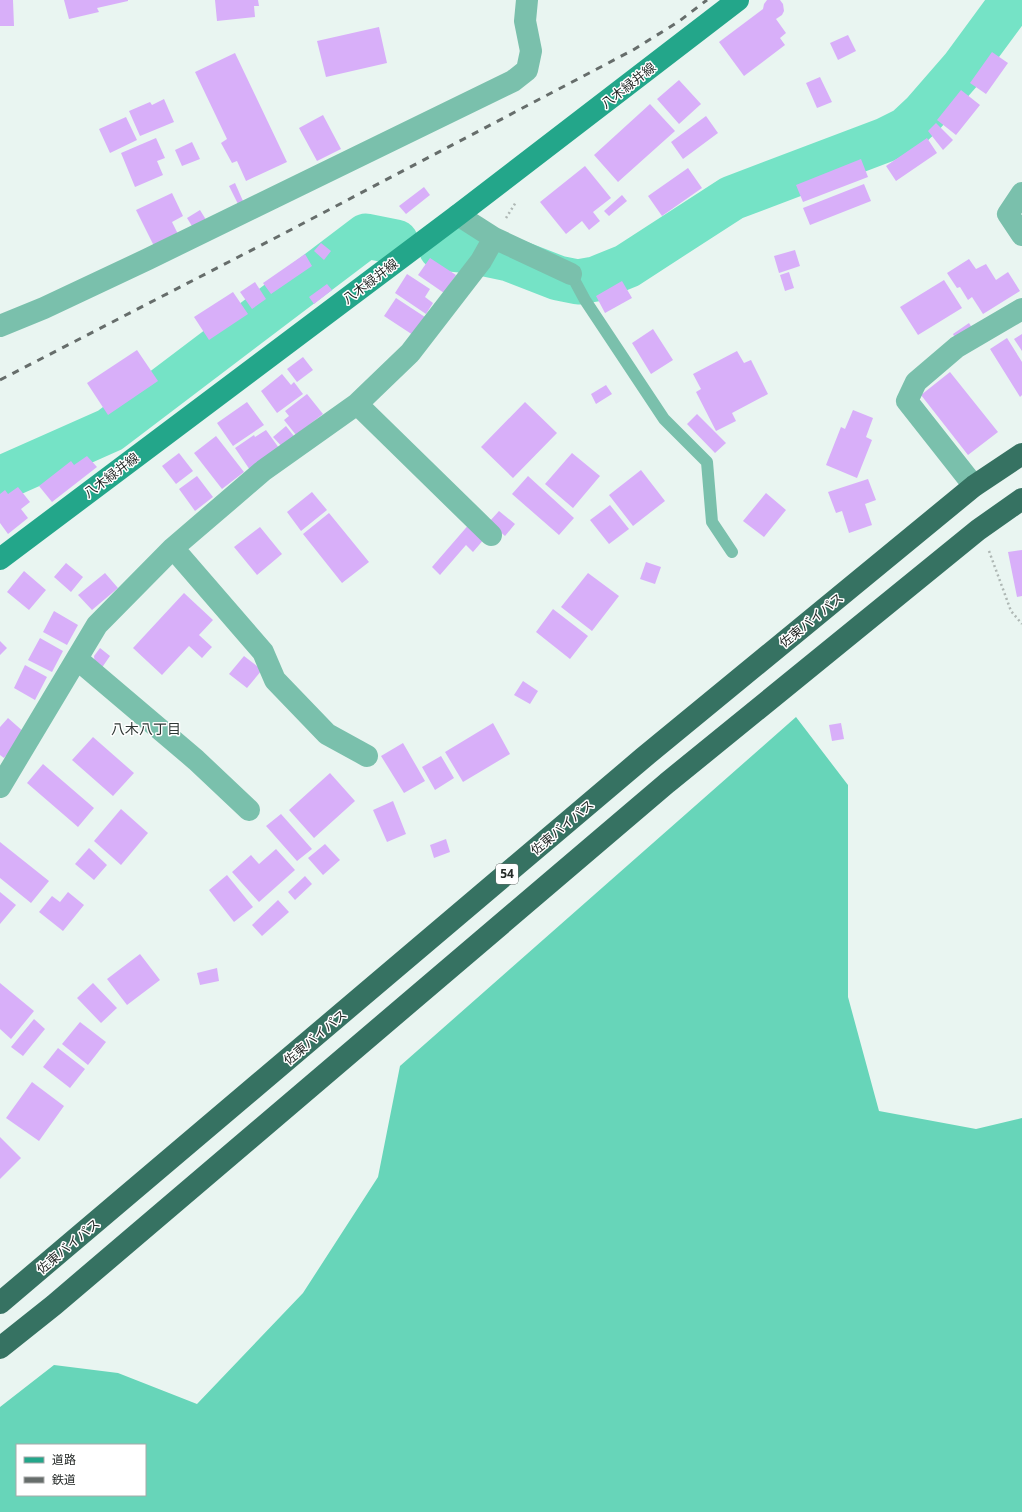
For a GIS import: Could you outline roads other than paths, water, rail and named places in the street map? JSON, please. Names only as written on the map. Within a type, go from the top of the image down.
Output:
[{"type":"highway","name":"佐東バイパス","points":[[0,1303],[643,758],[974,486],[1022,454]]},
{"type":"highway","name":"54","points":[[0,1348],[54,1305],[666,783],[978,530],[1022,499]]},
{"type":"main road","name":"八木緑井線","points":[[0,559],[458,216],[738,0]]},
{"type":"street","points":[[0,326],[44,308],[141,262],[513,81],[527,70],[531,51],[525,21],[527,0]]},
{"type":"street","points":[[1022,193],[1008,214],[1022,235]]},
{"type":"street","points":[[458,216],[488,248],[575,282]]},
{"type":"street","points":[[0,786],[97,625],[173,548],[264,470],[357,404],[410,353],[488,248]]},
{"type":"street","points":[[974,486],[907,401],[916,382],[958,347],[1022,309]]},
{"type":"street","points":[[357,404],[491,535]]},
{"type":"street","points":[[173,548],[262,652],[274,680],[327,734],[367,756]]},
{"type":"street","points":[[76,659],[196,760],[249,810]]},
{"type":"lane","points":[[575,282],[664,419],[707,462],[712,522],[732,552]]},
{"type":"waterway","points":[[441,248],[471,251],[509,259],[558,278],[578,282],[595,279],[627,266],[732,198],[885,140],[907,129],[923,114],[963,68],[1013,0]]},
{"type":"waterway","points":[[0,479],[110,430],[366,236],[396,242]]},
{"type":"railway","points":[[0,380],[279,236],[633,50],[678,22],[707,0]]},
{"type":"district","name":"八木八丁目","points":[[146,729]]}]
